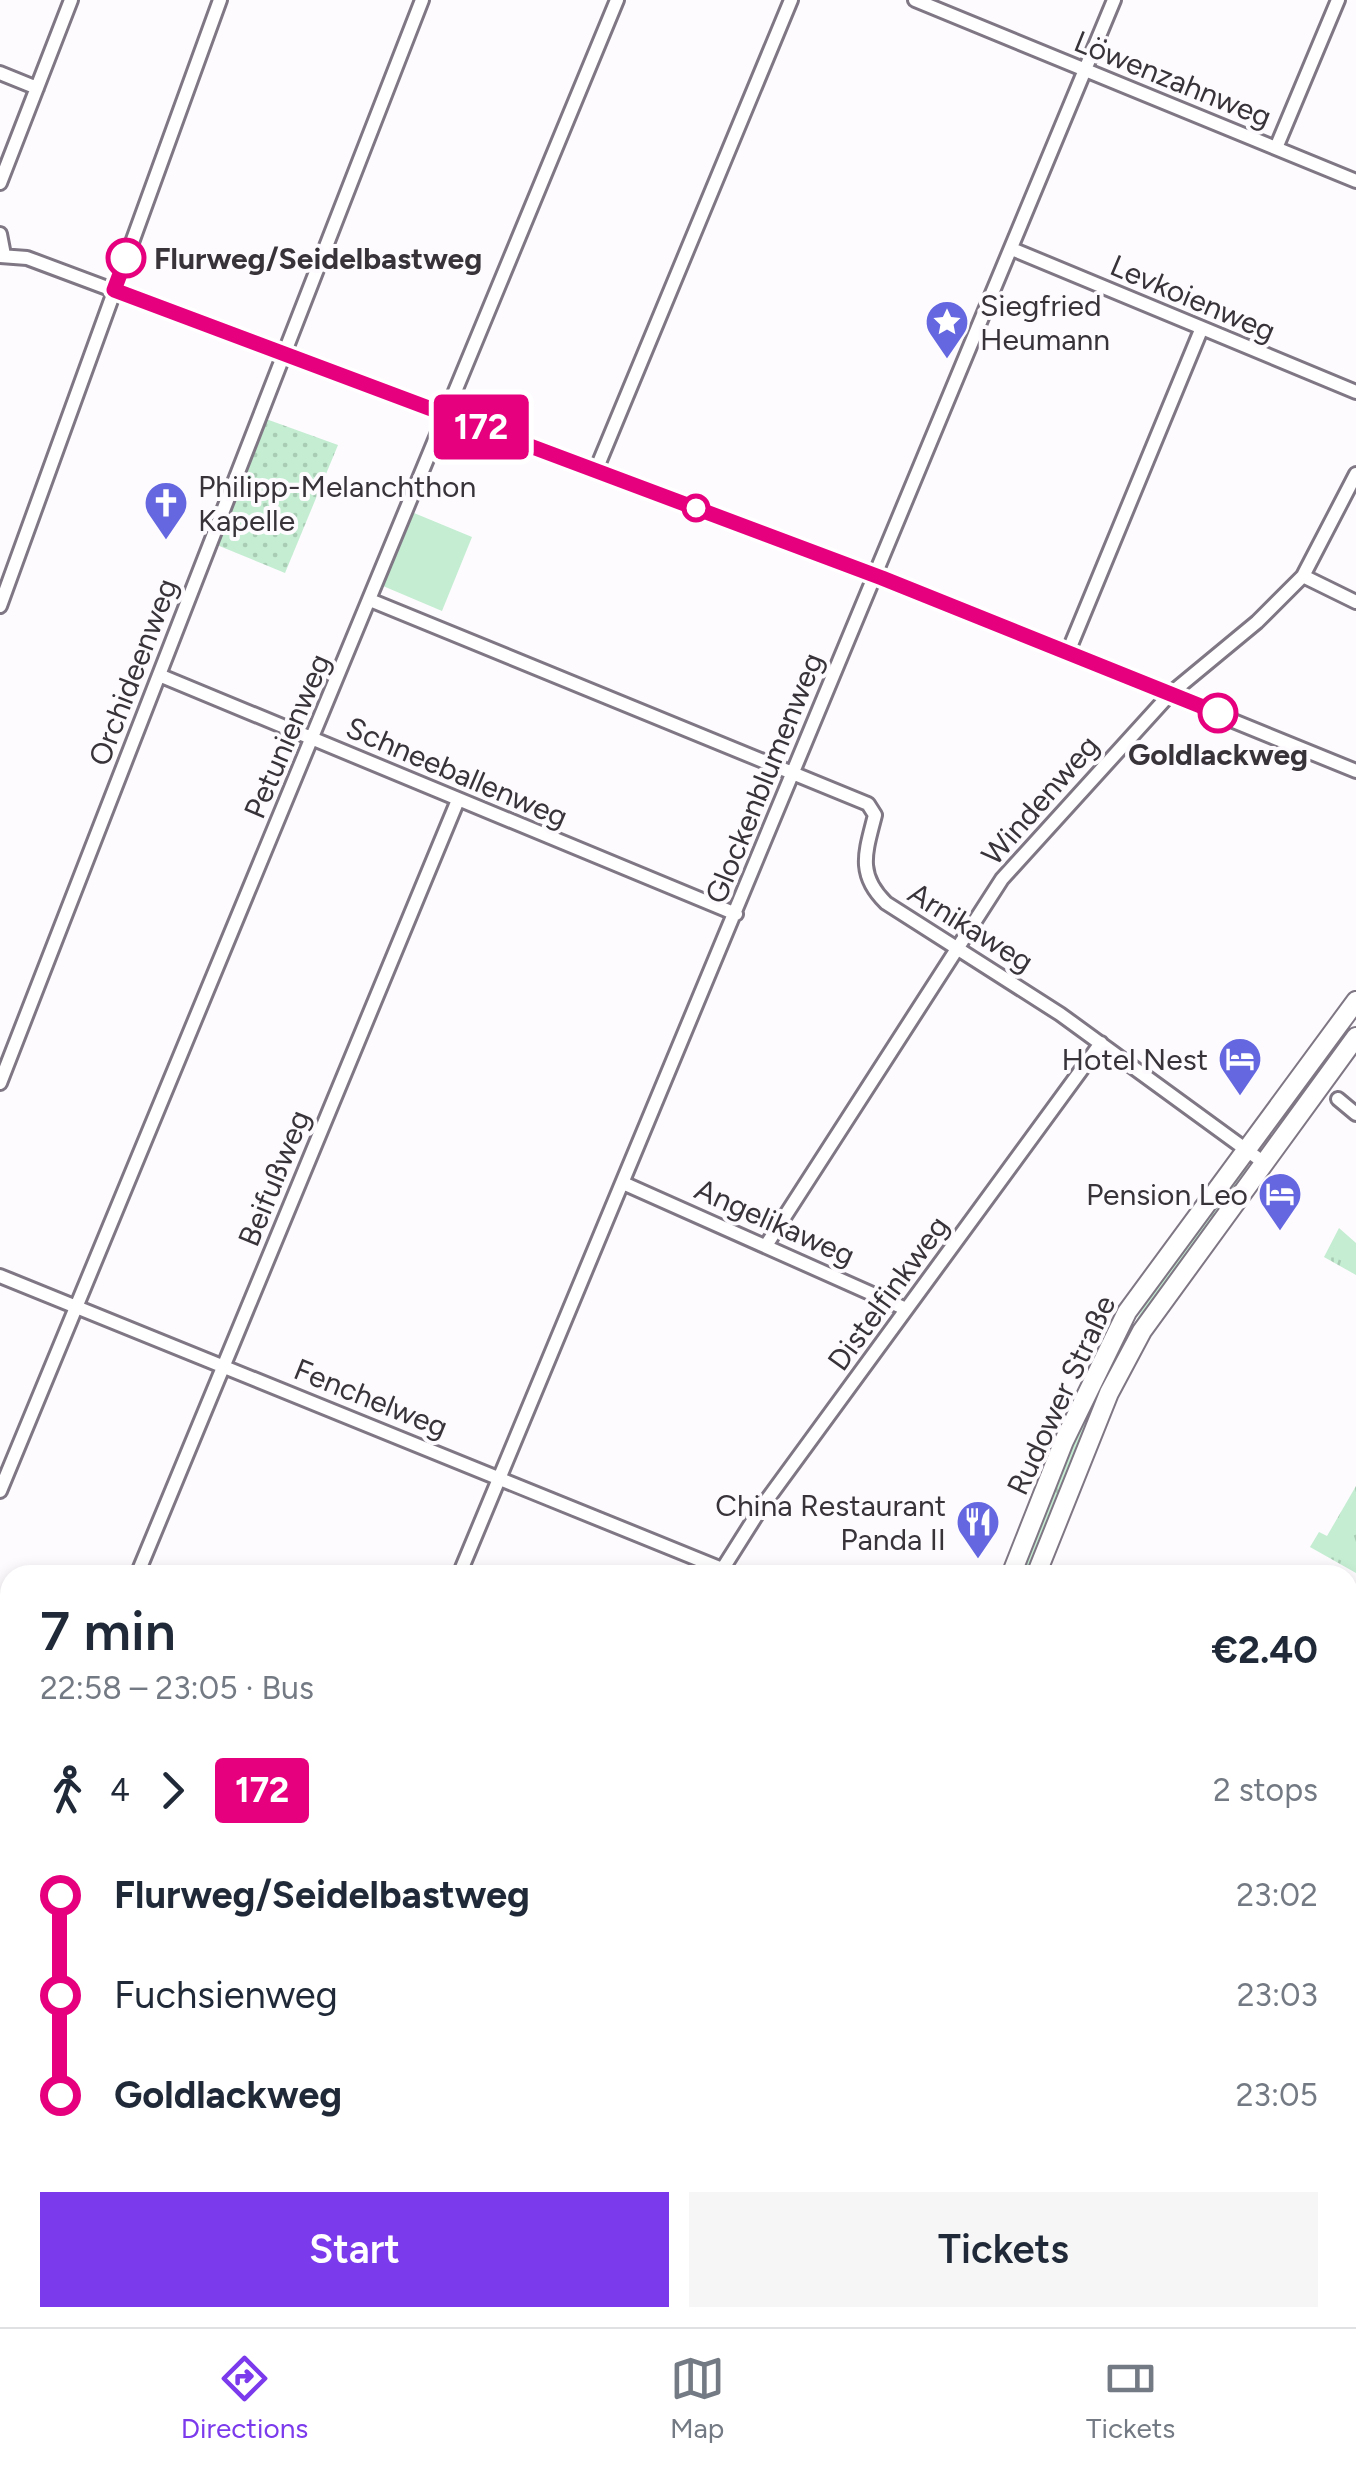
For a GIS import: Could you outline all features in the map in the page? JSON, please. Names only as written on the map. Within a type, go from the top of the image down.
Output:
[{"type":"main road","name":"Rudower Straße","points":[[1015,1565],[1091,1382],[1150,1278],[1356,1002]]},
{"type":"main road","name":"Rudower Straße","points":[[1040,1565],[1109,1393],[1164,1298],[1356,1037]]},
{"type":"main road","points":[[1091,1382],[1109,1393]]},
{"type":"street","points":[[0,184],[71,0]]},
{"type":"street","points":[[0,606],[220,0]]},
{"type":"street","name":"Orchideenweg","points":[[0,1083],[422,0]]},
{"type":"street","name":"Petunienweg","points":[[0,1491],[618,0]]},
{"type":"street","points":[[596,470],[791,0]]},
{"type":"street","name":"Löwenzahnweg","points":[[915,0],[1356,181]]},
{"type":"street","name":"Glockenblumenweg","points":[[464,1565],[1114,0]]},
{"type":"street","points":[[1276,148],[1338,0]]},
{"type":"street","points":[[0,73],[36,88]]},
{"type":"street","points":[[0,234],[2,256],[27,258],[875,575],[1356,771]]},
{"type":"street","name":"Levkoienweg","points":[[1012,249],[1356,392]]},
{"type":"street","points":[[1068,652],[1202,330]]},
{"type":"street","name":"Windenweg","points":[[767,1244],[1002,879],[1170,694],[1257,622],[1303,576],[1356,474]]},
{"type":"street","points":[[1303,576],[1356,602]]},
{"type":"street","name":"Arnikaweg","points":[[370,600],[872,807],[875,815],[863,855],[868,882],[897,911],[1101,1043],[1263,1162]]},
{"type":"street","name":"Schneeballenweg","points":[[159,676],[736,914]]},
{"type":"street","name":"Beifußweg","points":[[141,1565],[458,800]]},
{"type":"street","name":"Distelfinkweg","points":[[725,1565],[1101,1043]]},
{"type":"street","points":[[1306,1073],[1323,1086]]},
{"type":"street","points":[[1338,1099],[1355,1112]]},
{"type":"street","name":"Angelikaweg","points":[[623,1183],[906,1309]]},
{"type":"street","name":"Fenchelweg","points":[[0,1276],[502,1478],[704,1565]]},
{"type":"green space","points":[[266,419],[338,445],[285,573],[217,545]]},
{"type":"green space","points":[[414,513],[472,537],[442,611],[383,586]]},
{"type":"green space","points":[[1247,1163],[1248,1171],[1159,1290],[1108,1378],[1103,1379],[1155,1287]]},
{"type":"green space","points":[[1339,1228],[1356,1243],[1356,1275],[1324,1257]]},
{"type":"green space","points":[[1088,1404],[1094,1408],[1030,1565],[1023,1565]]},
{"type":"green space","points":[[1356,1486],[1356,1565],[1342,1565],[1310,1547],[1319,1532],[1327,1536]]},
{"type":"bus line","name":"172","points":[[126,258],[114,290],[882,578],[1218,713]]},
{"type":"place","name":"Flurweg/Seidelbastweg","points":[[126,258]]},
{"type":"place","name":"Siegfried Heumann","points":[[947,360]]},
{"type":"place","name":"Philipp-Melanchthon Kapelle","points":[[166,541]]},
{"type":"place","name":"Goldlackweg","points":[[1218,713]]},
{"type":"place","name":"Hotel Nest","points":[[1240,1097]]},
{"type":"place","name":"Pension Leo","points":[[1280,1232]]},
{"type":"place","name":"China Restaurant Panda II","points":[[978,1560]]}]
